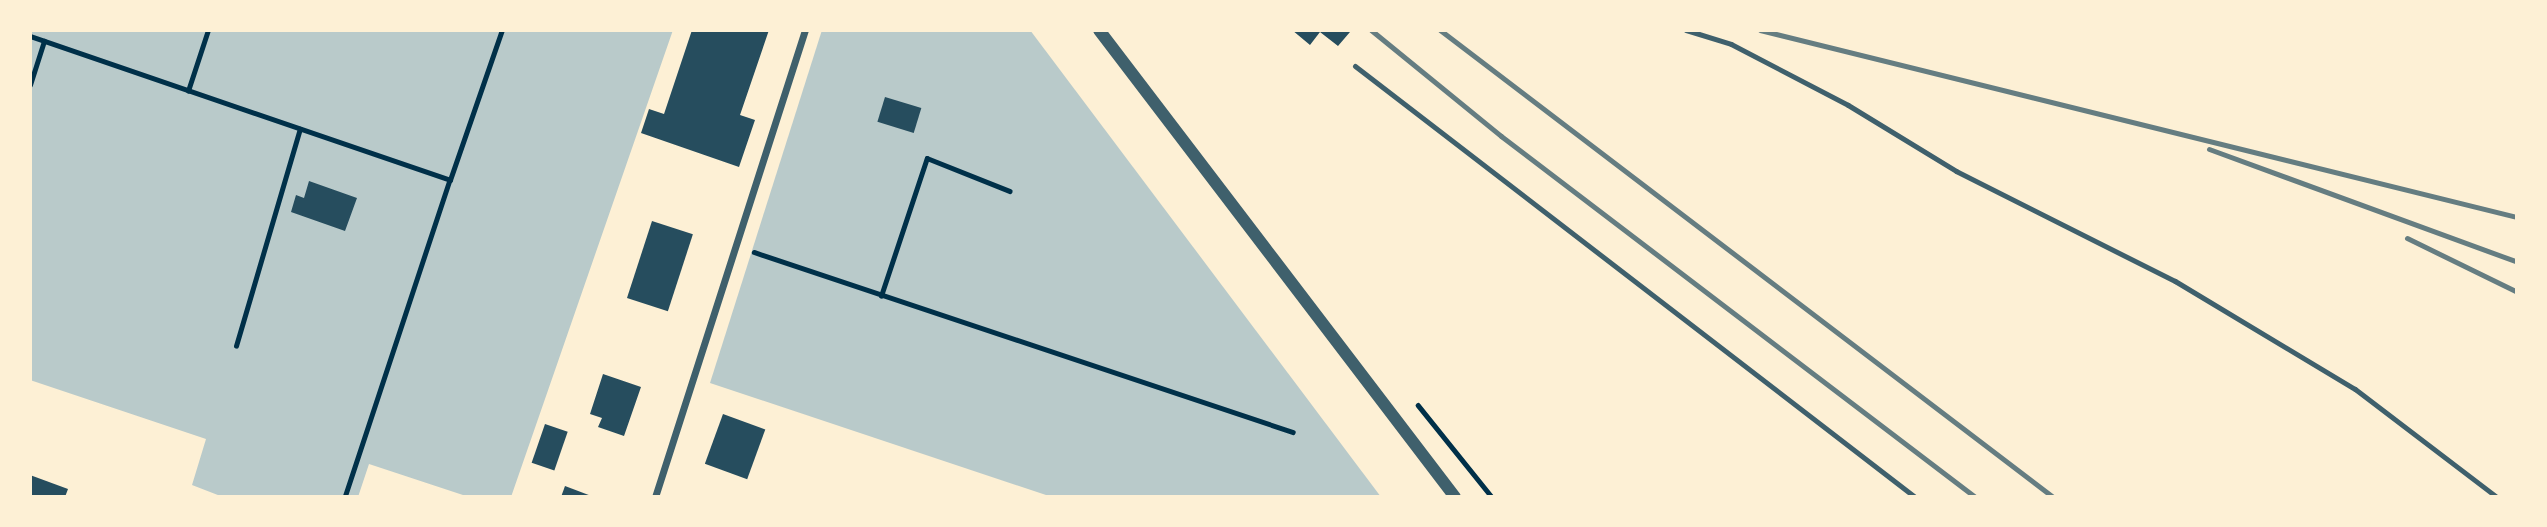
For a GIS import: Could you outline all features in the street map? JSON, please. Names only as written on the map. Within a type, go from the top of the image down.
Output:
[{"type":"street","points":[[655,497],[806,30]]},
{"type":"street","points":[[1099,30],[1455,497]]},
{"type":"lane","points":[[1686,30],[1731,44],[1848,105],[1956,171],[2175,281],[2355,388],[2497,497]]},
{"type":"lane","points":[[1355,66],[1915,497]]},
{"type":"path","points":[[188,91],[208,30]]},
{"type":"path","points":[[345,497],[502,30]]},
{"type":"path","points":[[30,36],[450,180]]},
{"type":"path","points":[[30,85],[44,41]]},
{"type":"path","points":[[236,346],[300,129]]},
{"type":"path","points":[[881,296],[927,158],[1010,191]]},
{"type":"path","points":[[736,246],[1293,432]]},
{"type":"shaded area","points":[[30,30],[673,30],[511,497],[469,497],[369,464],[358,497],[223,497],[192,485],[206,439],[30,380]]},
{"type":"shaded area","points":[[822,30],[1030,30],[1381,497],[1052,497],[710,383]]},
{"type":"building","points":[[692,30],[769,30],[740,115],[755,120],[739,167],[641,133],[649,109],[664,114]]},
{"type":"building","points":[[1292,30],[1350,32],[1338,46],[1320,32],[1310,45]]},
{"type":"building","points":[[885,97],[921,108],[914,133],[877,122]]},
{"type":"building","points":[[309,181],[357,198],[345,231],[291,212],[296,195],[304,198]]},
{"type":"building","points":[[652,221],[693,234],[668,311],[627,298]]},
{"type":"building","points":[[603,374],[641,387],[624,436],[598,427],[602,418],[590,414]]},
{"type":"building","points":[[723,414],[765,429],[747,479],[705,464]]},
{"type":"building","points":[[545,424],[568,432],[554,471],[532,463]]},
{"type":"building","points":[[30,475],[68,489],[65,497],[30,497]]},
{"type":"building","points":[[565,486],[594,497],[561,497]]},
{"type":"railway","points":[[1371,30],[1501,136],[1975,497]]},
{"type":"railway","points":[[1440,30],[2053,497]]},
{"type":"railway","points":[[1760,30],[2517,217]]},
{"type":"railway","points":[[2209,149],[2517,262]]},
{"type":"railway","points":[[2407,238],[2517,292]]}]
